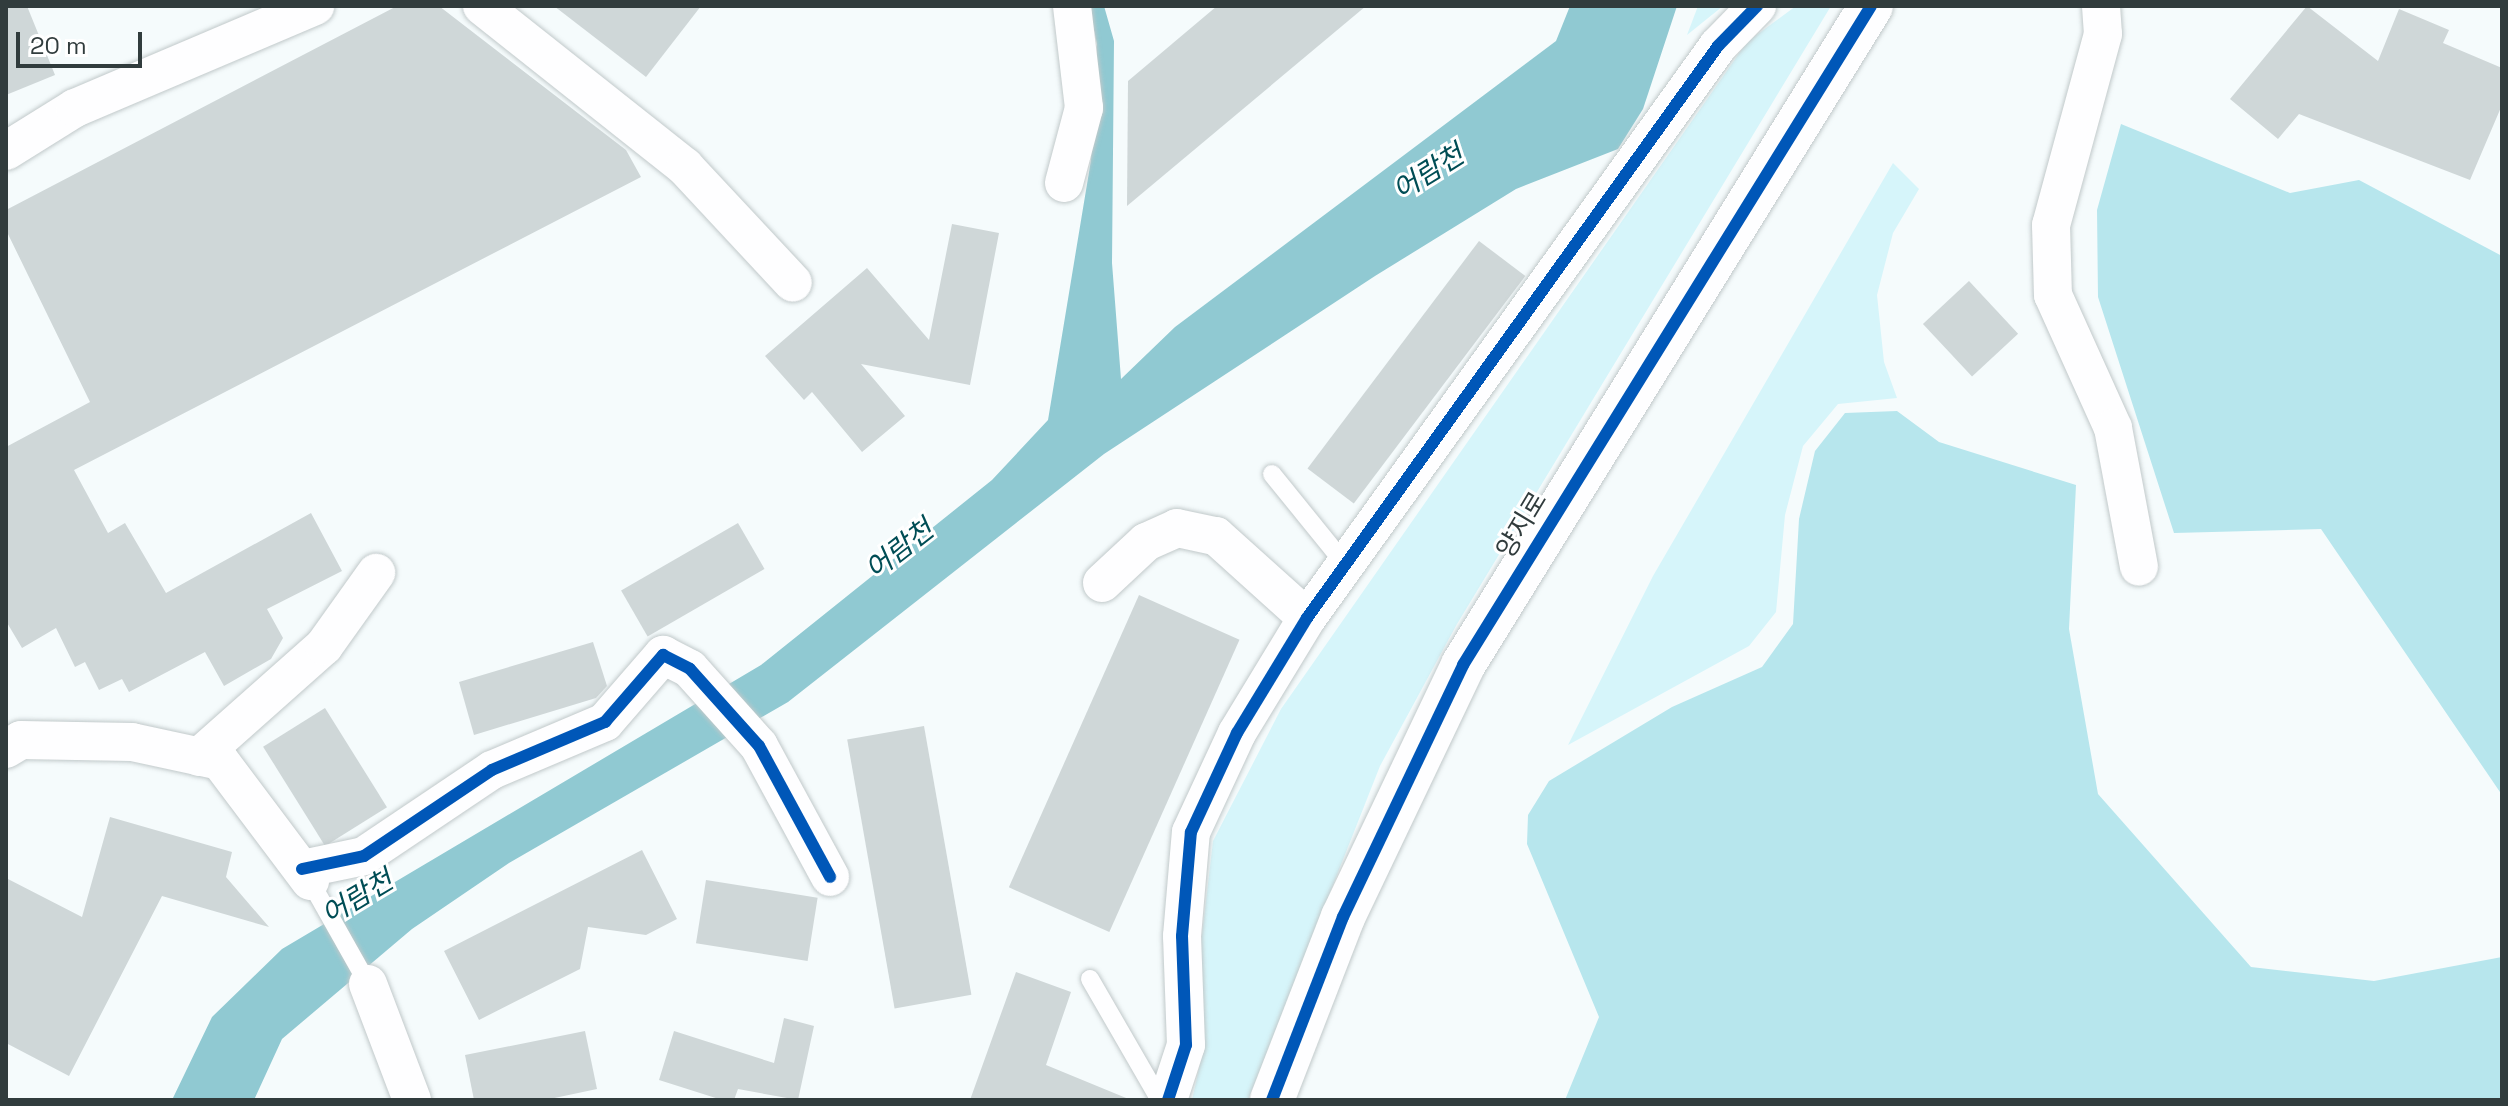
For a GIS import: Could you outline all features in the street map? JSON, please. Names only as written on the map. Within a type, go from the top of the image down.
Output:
[{"type":"street","points":[[6,151],[75,108],[315,6]]},
{"type":"street","points":[[482,6],[685,167],[793,283]]},
{"type":"street","points":[[1064,183],[1084,108],[1072,6]]},
{"type":"street","points":[[1168,1100],[1186,1045],[1182,936],[1191,832],[1237,733],[1307,618],[1345,564],[1718,46],[1757,6]]},
{"type":"street","name":"양지로","points":[[1272,1100],[1343,917],[1463,665],[1871,6]]},
{"type":"street","points":[[2101,6],[2103,34],[2051,225],[2053,295],[2113,428],[2139,567]]},
{"type":"street","points":[[1102,583],[1146,542],[1177,528],[1216,536],[1307,618]]},
{"type":"street","points":[[199,757],[324,646],[376,573]]},
{"type":"street","points":[[11,734],[132,742],[220,761],[306,875],[364,856],[492,770],[605,722],[663,655],[690,669],[759,746],[830,877]]},
{"type":"street","points":[[368,984],[412,1100]]},
{"type":"lane","points":[[1272,474],[1345,564]]},
{"type":"lane","points":[[306,875],[368,984]]},
{"type":"lane","points":[[1090,979],[1160,1100]]},
{"type":"shaded area","points":[[1698,6],[1723,6],[1687,35]]},
{"type":"shaded area","points":[[1796,6],[1831,6],[1457,624],[1380,766],[1248,1100],[1192,1100],[1204,1046],[1198,969],[1213,841],[1281,709],[1747,42]]},
{"type":"shaded area","points":[[2121,124],[2290,193],[2359,180],[2502,256],[2502,795],[2321,529],[2174,533],[2098,297],[2097,210]]},
{"type":"shaded area","points":[[1893,163],[1919,189],[1893,233],[1877,295],[1884,362],[1897,398],[1838,404],[1803,446],[1785,515],[1776,612],[1749,646],[1568,745],[1653,576]]},
{"type":"shaded area","points":[[1897,411],[1939,442],[2076,485],[2069,629],[2098,794],[2251,967],[2374,981],[2502,957],[2502,1100],[1565,1100],[1599,1017],[1527,844],[1528,815],[1549,781],[1672,707],[1762,667],[1793,624],[1799,519],[1815,451],[1845,413]]},
{"type":"water","name":"어람천","points":[[1089,6],[1104,6],[1114,41],[1112,263],[1121,379],[1175,327],[1556,41],[1570,6],[1677,6],[1643,109],[1618,149],[1516,189],[1375,276],[1104,454],[788,702],[509,863],[412,929],[282,1039],[254,1100],[172,1100],[212,1017],[282,949],[761,665],[992,480],[1048,420],[1091,160],[1097,44]]},
{"type":"building","points":[[6,6],[27,6],[55,75],[6,95]]},
{"type":"building","points":[[397,6],[439,6],[626,150],[641,177],[74,470],[108,533],[125,523],[166,593],[311,513],[342,571],[267,609],[283,638],[271,659],[224,686],[205,652],[129,692],[122,679],[99,690],[85,662],[75,667],[56,628],[22,648],[6,621],[6,447],[90,402],[6,230],[6,210]]},
{"type":"building","points":[[554,6],[701,6],[646,77]]},
{"type":"building","points":[[1217,6],[1366,6],[1127,206],[1128,81]]},
{"type":"building","points":[[2307,6],[2378,61],[2399,9],[2449,30],[2443,43],[2502,68],[2502,105],[2470,180],[2299,114],[2278,139],[2230,99]]},
{"type":"building","points":[[952,224],[999,233],[970,385],[861,364],[905,416],[862,452],[812,392],[804,400],[765,356],[867,268],[929,340]]},
{"type":"building","points":[[1479,241],[1525,276],[1354,504],[1307,469]]},
{"type":"building","points":[[1969,281],[2018,334],[1972,377],[1923,324]]},
{"type":"building","points":[[738,523],[765,569],[648,636],[621,590]]},
{"type":"building","points":[[1139,595],[1239,640],[1109,932],[1009,887]]},
{"type":"building","points":[[593,642],[607,686],[596,698],[474,735],[459,682]]},
{"type":"building","points":[[325,708],[387,807],[325,846],[263,747]]},
{"type":"building","points":[[924,726],[971,995],[895,1008],[847,740]]},
{"type":"building","points":[[110,817],[232,852],[226,877],[269,927],[162,896],[69,1076],[6,1043],[6,878],[82,917]]},
{"type":"building","points":[[642,850],[677,919],[646,935],[588,927],[580,969],[479,1020],[444,951]]},
{"type":"building","points":[[706,880],[818,898],[808,961],[696,943]]},
{"type":"building","points":[[1016,972],[1071,992],[1046,1065],[1131,1100],[970,1100]]},
{"type":"building","points":[[784,1018],[814,1026],[798,1100],[738,1089],[734,1100],[722,1100],[659,1080],[674,1031],[774,1063]]},
{"type":"building","points":[[585,1031],[597,1089],[545,1100],[474,1100],[465,1055]]},
{"type":"cycle path","points":[[1168,1100],[1186,1045],[1182,936],[1191,832],[1237,733],[1307,618],[1718,46],[1757,6]]},
{"type":"cycle path","points":[[1272,1100],[1343,917],[1463,665],[1871,6]]},
{"type":"cycle path","points":[[302,869],[364,856],[492,770],[605,722],[663,655],[690,669],[759,746],[830,877]]}]
